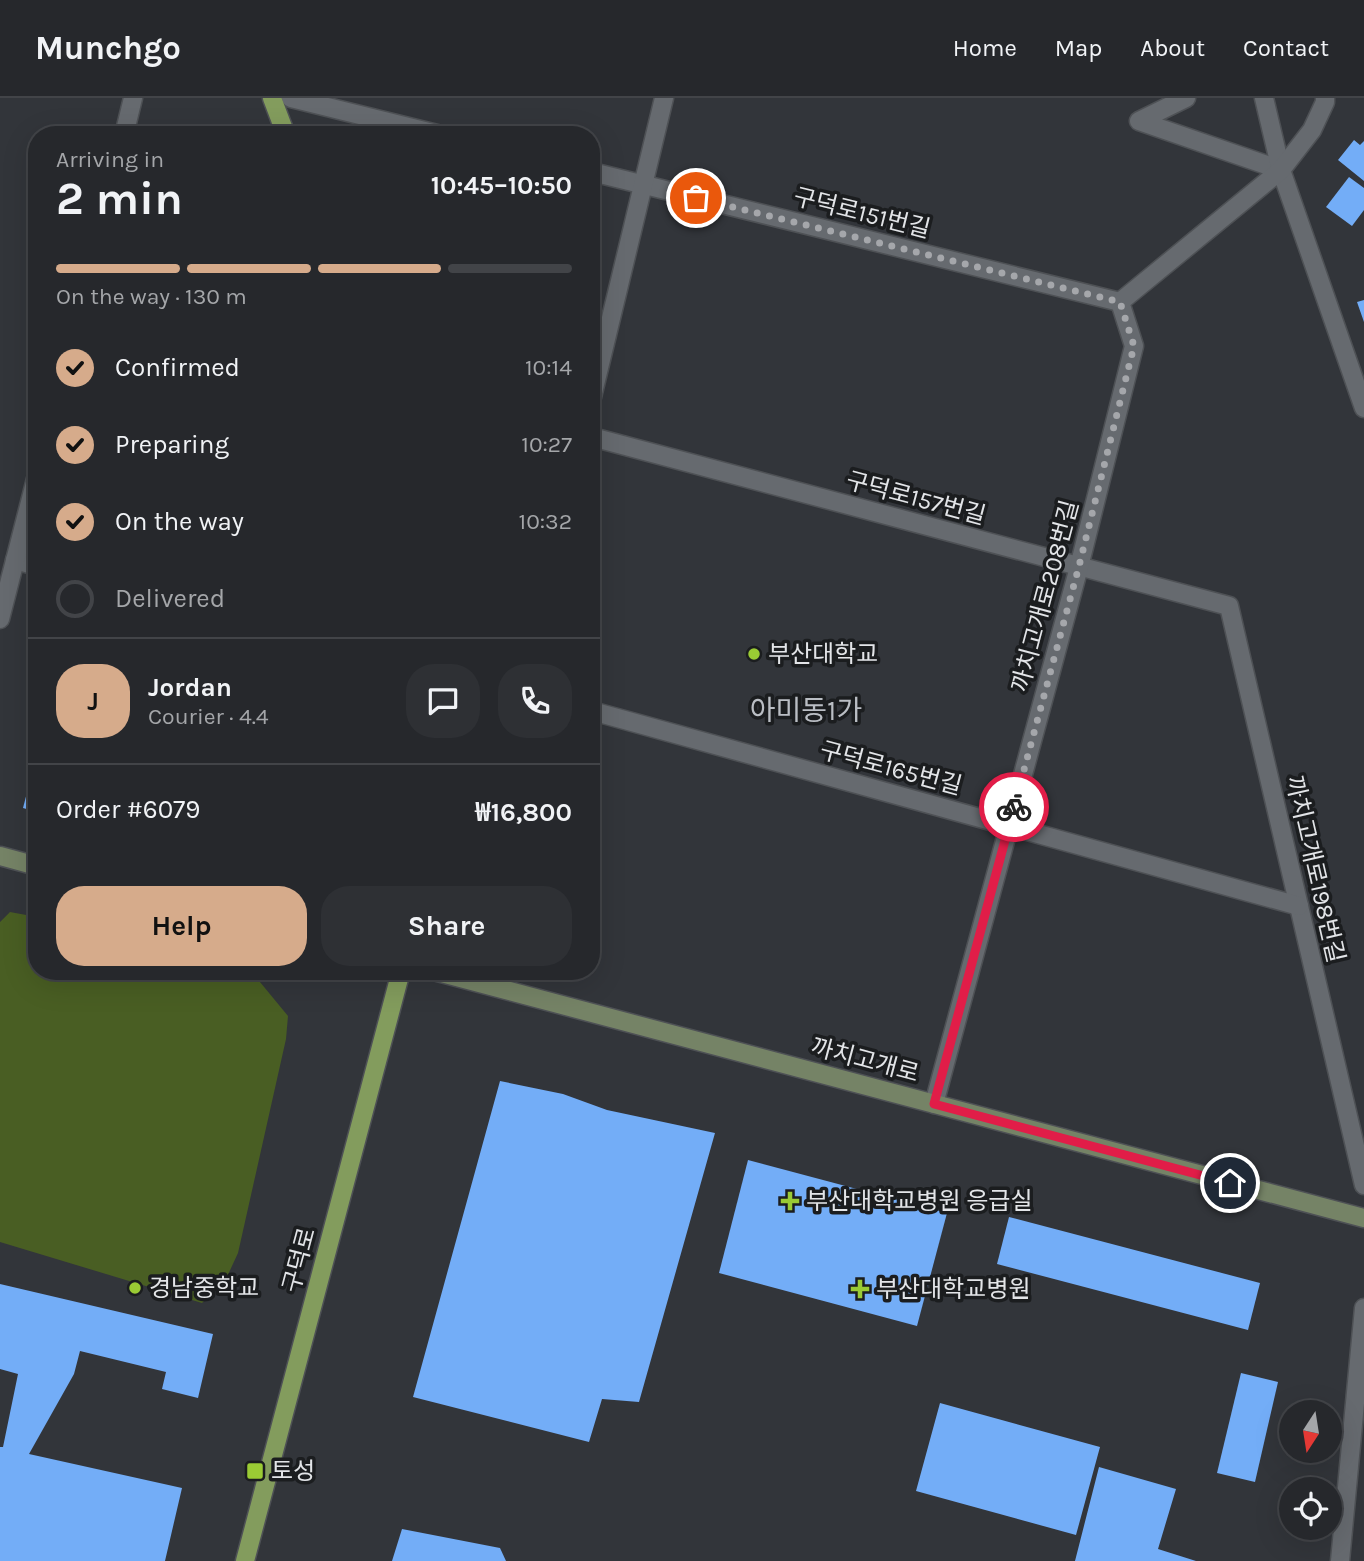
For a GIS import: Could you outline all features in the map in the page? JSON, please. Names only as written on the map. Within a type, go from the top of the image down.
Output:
[{"type":"main road","points":[[272,98],[283,126]]},
{"type":"main road","points":[[0,856],[28,864]]},
{"type":"main road","name":"구덕로","points":[[245,1561],[399,980]]},
{"type":"main road","name":"까치고개로","points":[[468,980],[1364,1218]]},
{"type":"street","points":[[126,126],[133,98]]},
{"type":"street","points":[[291,98],[405,126]]},
{"type":"street","points":[[600,364],[664,98]]},
{"type":"street","points":[[1186,98],[1139,121],[1281,170]]},
{"type":"street","points":[[1264,98],[1281,170],[1364,408]]},
{"type":"street","points":[[1120,302],[1281,170],[1311,131],[1325,98]]},
{"type":"street","name":"구덕로151번길","points":[[600,174],[1120,302]]},
{"type":"street","name":"까치고개로208번길","points":[[934,1104],[1079,566],[1134,346],[1120,302]]},
{"type":"street","name":"구덕로157번길","points":[[600,439],[1229,606]]},
{"type":"street","points":[[0,619],[28,510]]},
{"type":"street","points":[[15,560],[28,564]]},
{"type":"street","name":"까치고개로198번길","points":[[1229,606],[1364,1185]]},
{"type":"street","name":"구덕로165번길","points":[[600,713],[1299,906]]},
{"type":"street","points":[[1340,1561],[1364,1308]]},
{"type":"green space","points":[[10,912],[28,915],[28,980],[258,980],[288,1016],[286,1039],[238,1253],[226,1279],[202,1303],[0,1242],[0,922]]},
{"type":"building","points":[[1354,140],[1360,145],[1364,141],[1364,181],[1338,160]]},
{"type":"building","points":[[1349,177],[1364,188],[1364,210],[1352,226],[1326,207]]},
{"type":"building","points":[[1364,300],[1364,322],[1357,302]]},
{"type":"building","points":[[28,789],[28,809],[23,808]]},
{"type":"building","points":[[500,1081],[563,1094],[607,1110],[715,1133],[639,1402],[602,1399],[589,1442],[413,1397]]},
{"type":"building","points":[[748,1160],[947,1213],[917,1326],[719,1273]]},
{"type":"building","points":[[1009,1217],[1260,1283],[1248,1330],[997,1264]]},
{"type":"building","points":[[0,1284],[213,1334],[198,1398],[162,1389],[166,1372],[80,1351],[74,1374],[29,1454],[182,1488],[165,1561],[0,1561],[0,1447],[3,1447],[18,1374],[0,1369]]},
{"type":"building","points":[[1241,1373],[1278,1382],[1255,1482],[1217,1473]]},
{"type":"building","points":[[940,1403],[1100,1447],[1076,1535],[916,1491]]},
{"type":"building","points":[[1099,1467],[1176,1489],[1158,1549],[1196,1561],[1075,1561]]},
{"type":"building","points":[[402,1529],[500,1548],[506,1561],[392,1561]]},
{"type":"way so far","points":[[696,198],[1120,302],[1134,346],[1079,566],[1014,807]]},
{"type":"place","name":"부산대학교","points":[[754,654]]},
{"type":"place","name":"부산대학교병원 응급실","points":[[790,1201]]},
{"type":"place","name":"경남중학교","points":[[135,1288]]},
{"type":"place","name":"부산대학교병원","points":[[860,1289]]},
{"type":"place","name":"토성","points":[[255,1471]]},
{"type":"district","name":"아미동1가","points":[[806,710]]},
{"type":"route","points":[[1014,807],[934,1104],[1230,1183]]}]
